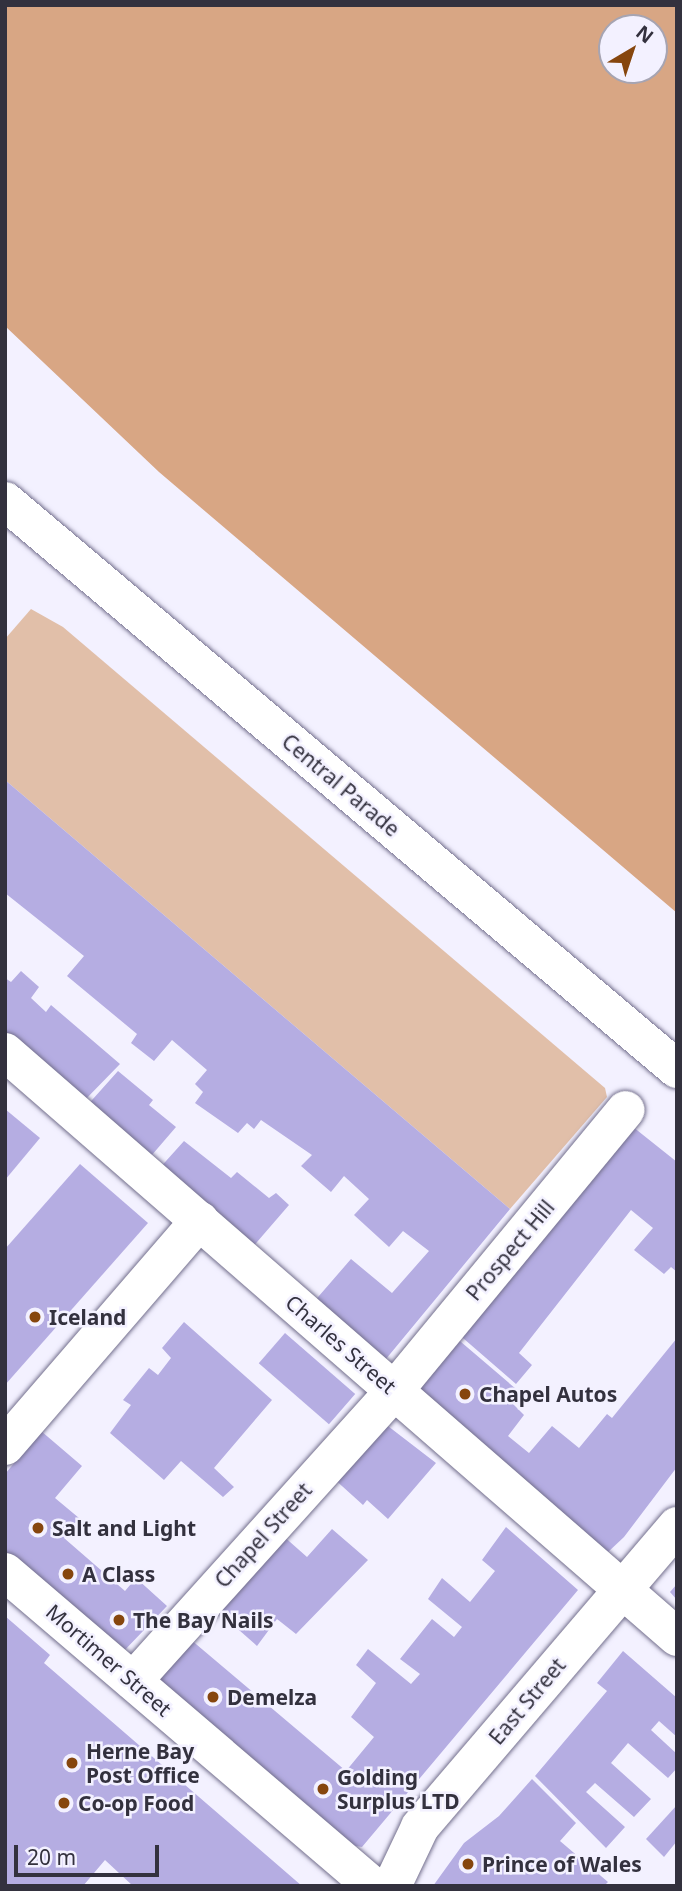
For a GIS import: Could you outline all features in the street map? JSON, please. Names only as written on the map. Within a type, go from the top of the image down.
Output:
[{"type":"street","name":"Central Parade","points":[[5,501],[677,1069]]},
{"type":"street","name":"Charles Street","points":[[5,1052],[623,1587],[677,1637]]},
{"type":"street","name":"Prospect Hill","points":[[394,1391],[626,1110]]},
{"type":"street","points":[[5,1446],[201,1220]]},
{"type":"street","name":"Chapel Street","points":[[133,1681],[394,1391]]},
{"type":"street","name":"East Street","points":[[392,1886],[419,1827],[677,1526]]},
{"type":"street","name":"Mortimer Street","points":[[5,1572],[372,1886]]},
{"type":"shaded area","points":[[5,5],[677,5],[677,913],[159,472],[5,326]]},
{"type":"shaded area","points":[[31,609],[63,627],[605,1088],[607,1097],[510,1209],[5,780],[5,639]]},
{"type":"building","points":[[5,780],[510,1209],[381,1365],[312,1304],[351,1259],[392,1293],[429,1251],[403,1231],[389,1247],[354,1215],[369,1199],[344,1176],[331,1192],[301,1166],[312,1155],[261,1120],[254,1129],[247,1123],[238,1133],[195,1103],[203,1092],[195,1084],[207,1070],[172,1040],[154,1061],[131,1043],[137,1034],[67,976],[84,956],[5,893]]},
{"type":"building","points":[[21,971],[39,987],[31,998],[46,1012],[51,1005],[120,1064],[82,1103],[5,1041],[5,978],[11,982]]},
{"type":"building","points":[[118,1071],[153,1100],[149,1105],[176,1127],[145,1163],[84,1109]]},
{"type":"building","points":[[5,1109],[40,1138],[5,1180]]},
{"type":"building","points":[[623,1119],[677,1162],[677,1272],[671,1267],[664,1274],[634,1250],[653,1228],[631,1210],[519,1353],[532,1365],[516,1384],[456,1332]]},
{"type":"building","points":[[184,1141],[231,1178],[237,1172],[269,1198],[276,1193],[289,1205],[251,1249],[157,1171]]},
{"type":"building","name":"Iceland","points":[[80,1164],[148,1223],[5,1385],[5,1249]]},
{"type":"building","points":[[184,1322],[272,1400],[214,1468],[234,1487],[223,1497],[181,1461],[164,1480],[110,1433],[131,1405],[123,1400],[149,1368],[158,1375],[171,1358],[162,1348]]},
{"type":"building","points":[[285,1333],[355,1394],[329,1424],[259,1363]]},
{"type":"building","points":[[454,1336],[516,1389],[508,1399],[524,1415],[508,1436],[529,1453],[552,1426],[579,1448],[607,1414],[612,1418],[677,1338],[677,1467],[624,1537],[607,1553],[410,1387]]},
{"type":"building","points":[[384,1423],[436,1463],[388,1519],[367,1500],[363,1505],[332,1477]]},
{"type":"building","points":[[41,1431],[82,1466],[55,1498],[79,1518],[64,1538],[125,1591],[136,1578],[167,1606],[121,1654],[5,1553],[5,1474]]},
{"type":"building","points":[[506,1527],[578,1590],[362,1847],[344,1844],[151,1683],[190,1639],[346,1771],[374,1737],[351,1717],[376,1683],[356,1665],[368,1649],[411,1684],[420,1674],[400,1659],[432,1619],[454,1637],[462,1627],[428,1599],[442,1578],[470,1602],[495,1571],[482,1560]]},
{"type":"building","points":[[332,1529],[368,1560],[296,1634],[277,1619],[257,1646],[214,1608],[281,1534],[307,1557]]},
{"type":"building","points":[[677,1584],[677,1600],[670,1592]]},
{"type":"building","points":[[5,1616],[50,1655],[44,1663],[302,1886],[133,1886],[105,1860],[83,1886],[5,1886]]},
{"type":"building","points":[[623,1651],[677,1698],[677,1737],[659,1721],[651,1730],[677,1754],[677,1768],[668,1778],[628,1743],[611,1763],[651,1799],[634,1817],[595,1783],[586,1792],[625,1827],[606,1848],[535,1776],[607,1691],[597,1683]]},
{"type":"building","points":[[532,1779],[576,1823],[560,1841],[608,1882],[604,1886],[433,1886],[464,1843],[499,1816]]},
{"type":"building","points":[[677,1805],[677,1841],[664,1857],[646,1839]]},
{"type":"place","name":"Iceland","points":[[35,1317]]},
{"type":"place","name":"Chapel Autos","points":[[465,1394]]},
{"type":"place","name":"Salt and Light","points":[[38,1528]]},
{"type":"place","name":"A Class","points":[[68,1574]]},
{"type":"place","name":"The Bay Nails","points":[[119,1620]]},
{"type":"place","name":"Demelza","points":[[213,1697]]},
{"type":"place","name":"Herne Bay Post Office","points":[[72,1763]]},
{"type":"place","name":"Golding Surplus LTD","points":[[323,1789]]},
{"type":"place","name":"Co-op Food","points":[[64,1803]]},
{"type":"place","name":"Prince of Wales","points":[[468,1864]]}]
